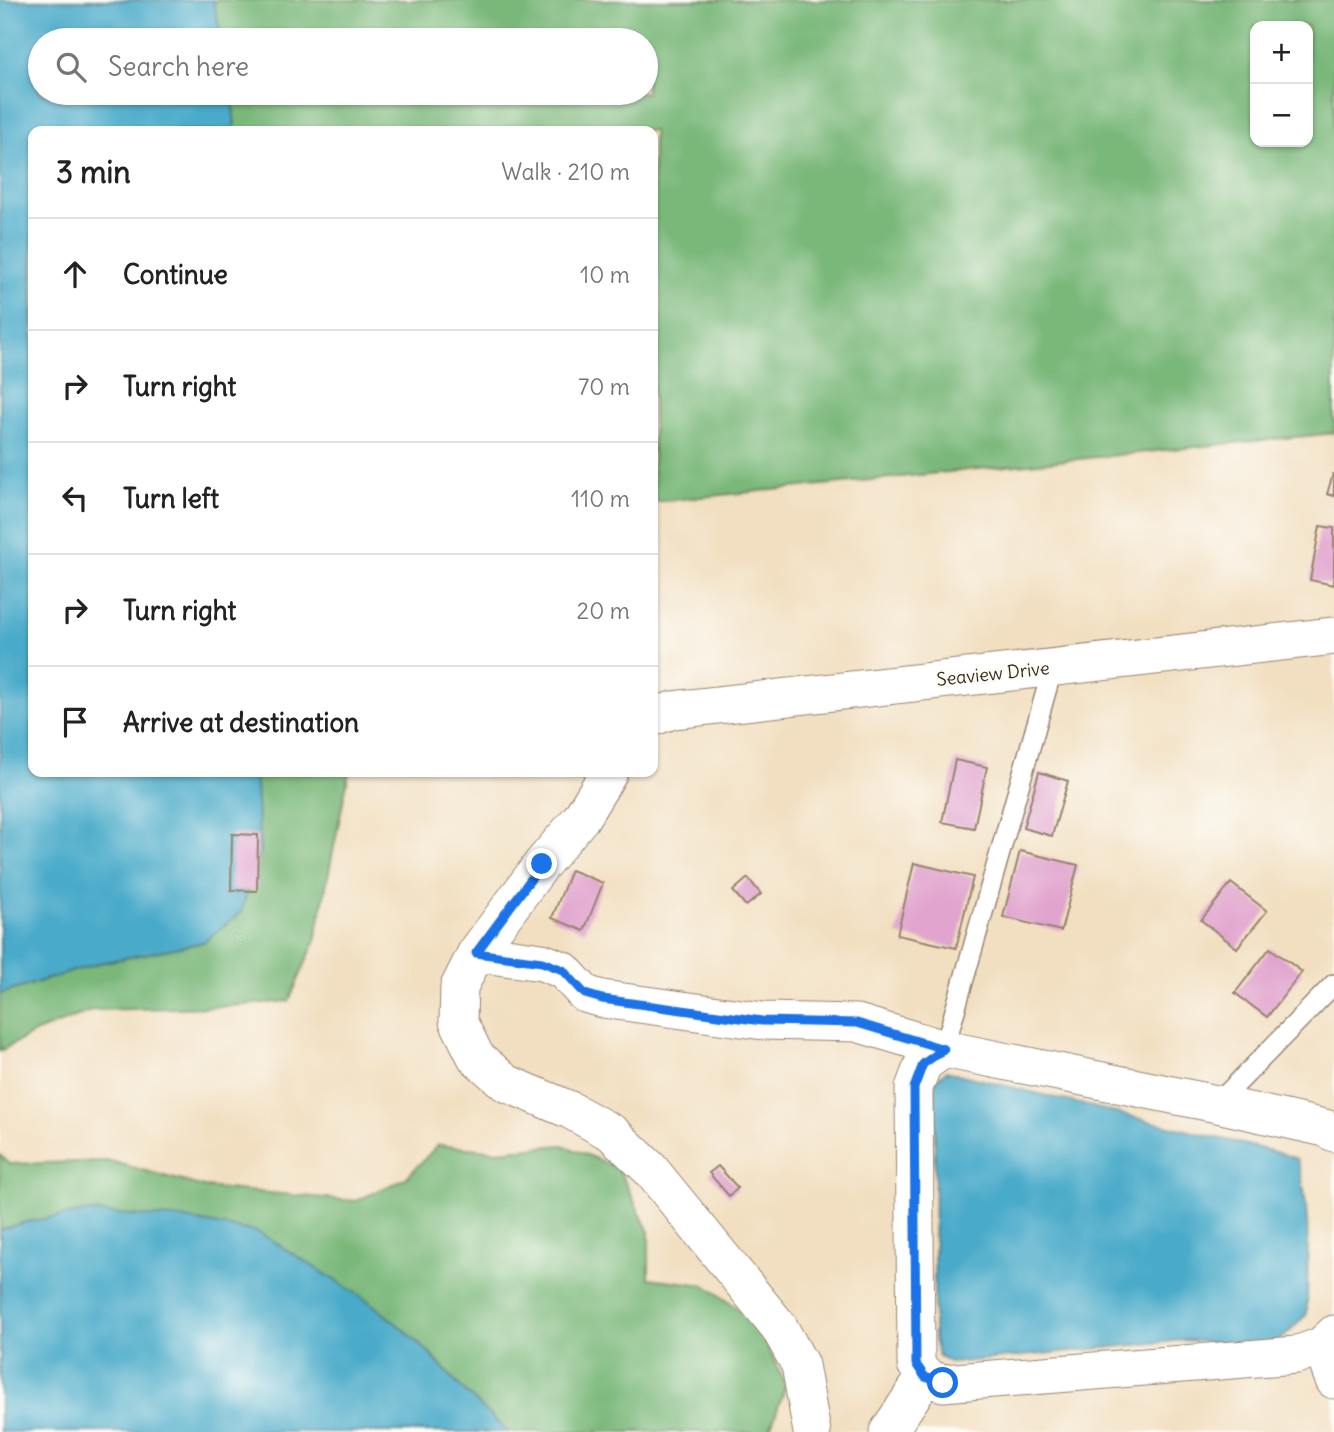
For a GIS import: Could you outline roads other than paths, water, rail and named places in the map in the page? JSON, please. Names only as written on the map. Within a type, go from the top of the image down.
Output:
[{"type":"street","name":"Seaview Drive","points":[[658,715],[673,710],[1334,636]]},
{"type":"street","points":[[606,777],[581,818],[542,864],[476,953],[459,988],[458,1021],[476,1057],[506,1083],[570,1110],[612,1133],[650,1169],[779,1327],[800,1365],[812,1432]]},
{"type":"street","points":[[476,953],[542,962],[563,970],[585,994],[602,999],[762,1021],[857,1023],[944,1049],[1217,1104],[1325,1128],[1334,1133]]},
{"type":"street","points":[[944,1049],[923,1064],[914,1088],[916,1364],[925,1377],[943,1383],[1296,1355],[1328,1340],[1334,1380]]},
{"type":"street","points":[[888,1432],[925,1377]]},
{"type":"lane","points":[[944,1049],[1053,667]]},
{"type":"lane","points":[[1217,1104],[1334,984]]},
{"type":"water","points":[[0,0],[213,0],[219,28],[28,28],[28,105],[233,105],[235,126],[28,126],[28,777],[253,777],[256,784],[260,853],[241,912],[204,942],[100,963],[0,994]]},
{"type":"water","points":[[946,1071],[1297,1159],[1307,1216],[1307,1314],[1275,1343],[1231,1344],[1184,1340],[951,1363],[938,1355],[934,1339],[935,1081]]},
{"type":"water","points":[[86,1212],[186,1219],[258,1232],[367,1300],[402,1328],[508,1432],[0,1432],[0,1230],[26,1222]]}]
